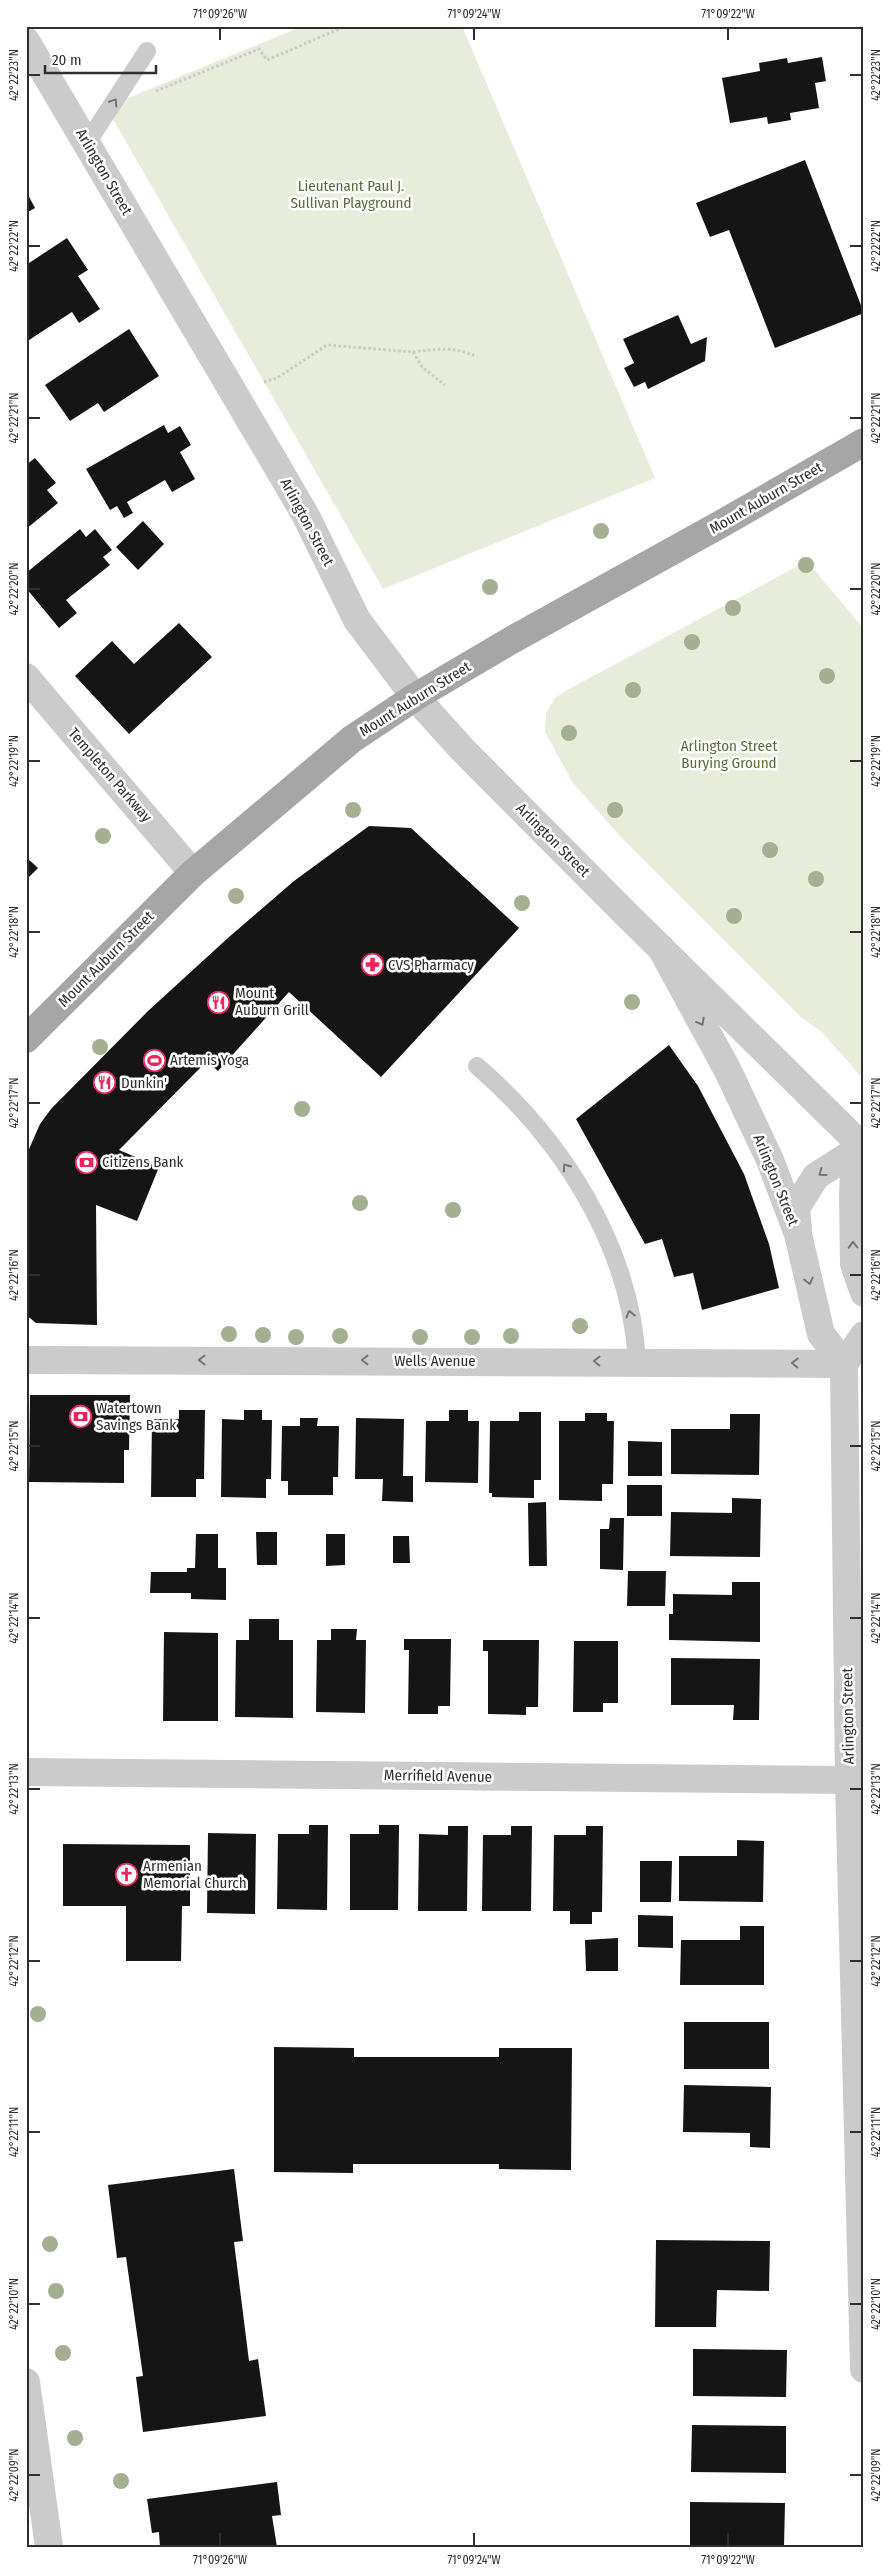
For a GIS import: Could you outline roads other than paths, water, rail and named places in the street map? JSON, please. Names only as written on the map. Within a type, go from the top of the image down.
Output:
[{"type":"main road","name":"Mount Auburn Street","points":[[26,1039],[193,873],[352,739],[415,697],[510,641],[722,524],[864,442]]},
{"type":"street","name":"Arlington Street","points":[[26,41],[306,516],[357,620],[415,697],[475,762],[863,1147]]},
{"type":"street","name":"Templeton Parkway","points":[[26,677],[193,873]]},
{"type":"street","name":"Arlington Street","points":[[661,948],[732,1080],[770,1160],[798,1234],[821,1334],[844,1364],[849,1780],[864,2369]]},
{"type":"street","points":[[798,1234],[796,1208],[816,1176],[863,1147]]},
{"type":"street","points":[[863,1147],[854,1171],[853,1194],[854,1264],[864,1292]]},
{"type":"street","points":[[844,1364],[864,1335]]},
{"type":"street","name":"Wells Avenue","points":[[26,1360],[844,1364]]},
{"type":"street","name":"Merrifield Avenue","points":[[26,1772],[849,1780]]},
{"type":"street","points":[[26,2382],[49,2547]]},
{"type":"lane","points":[[87,143],[147,51]]},
{"type":"lane","points":[[477,1066],[529,1116],[585,1195],[614,1253],[635,1334],[637,1362]]},
{"type":"place","name":"CVS Pharmacy","points":[[372,965]]},
{"type":"place","name":"Mount Auburn Grill","points":[[219,1002]]},
{"type":"place","name":"Artemis Yoga","points":[[154,1060]]},
{"type":"place","name":"Dunkin'","points":[[105,1083]]},
{"type":"place","name":"Citizens Bank","points":[[86,1162]]},
{"type":"place","name":"Watertown Savings Bank","points":[[80,1417]]},
{"type":"place","name":"Armenian Memorial Church","points":[[127,1875]]},
{"type":"park label","name":"Lieutenant Paul J. Sullivan Playground","points":[[351,194]]},
{"type":"park label","name":"Arlington Street Burying Ground","points":[[729,754]]}]
